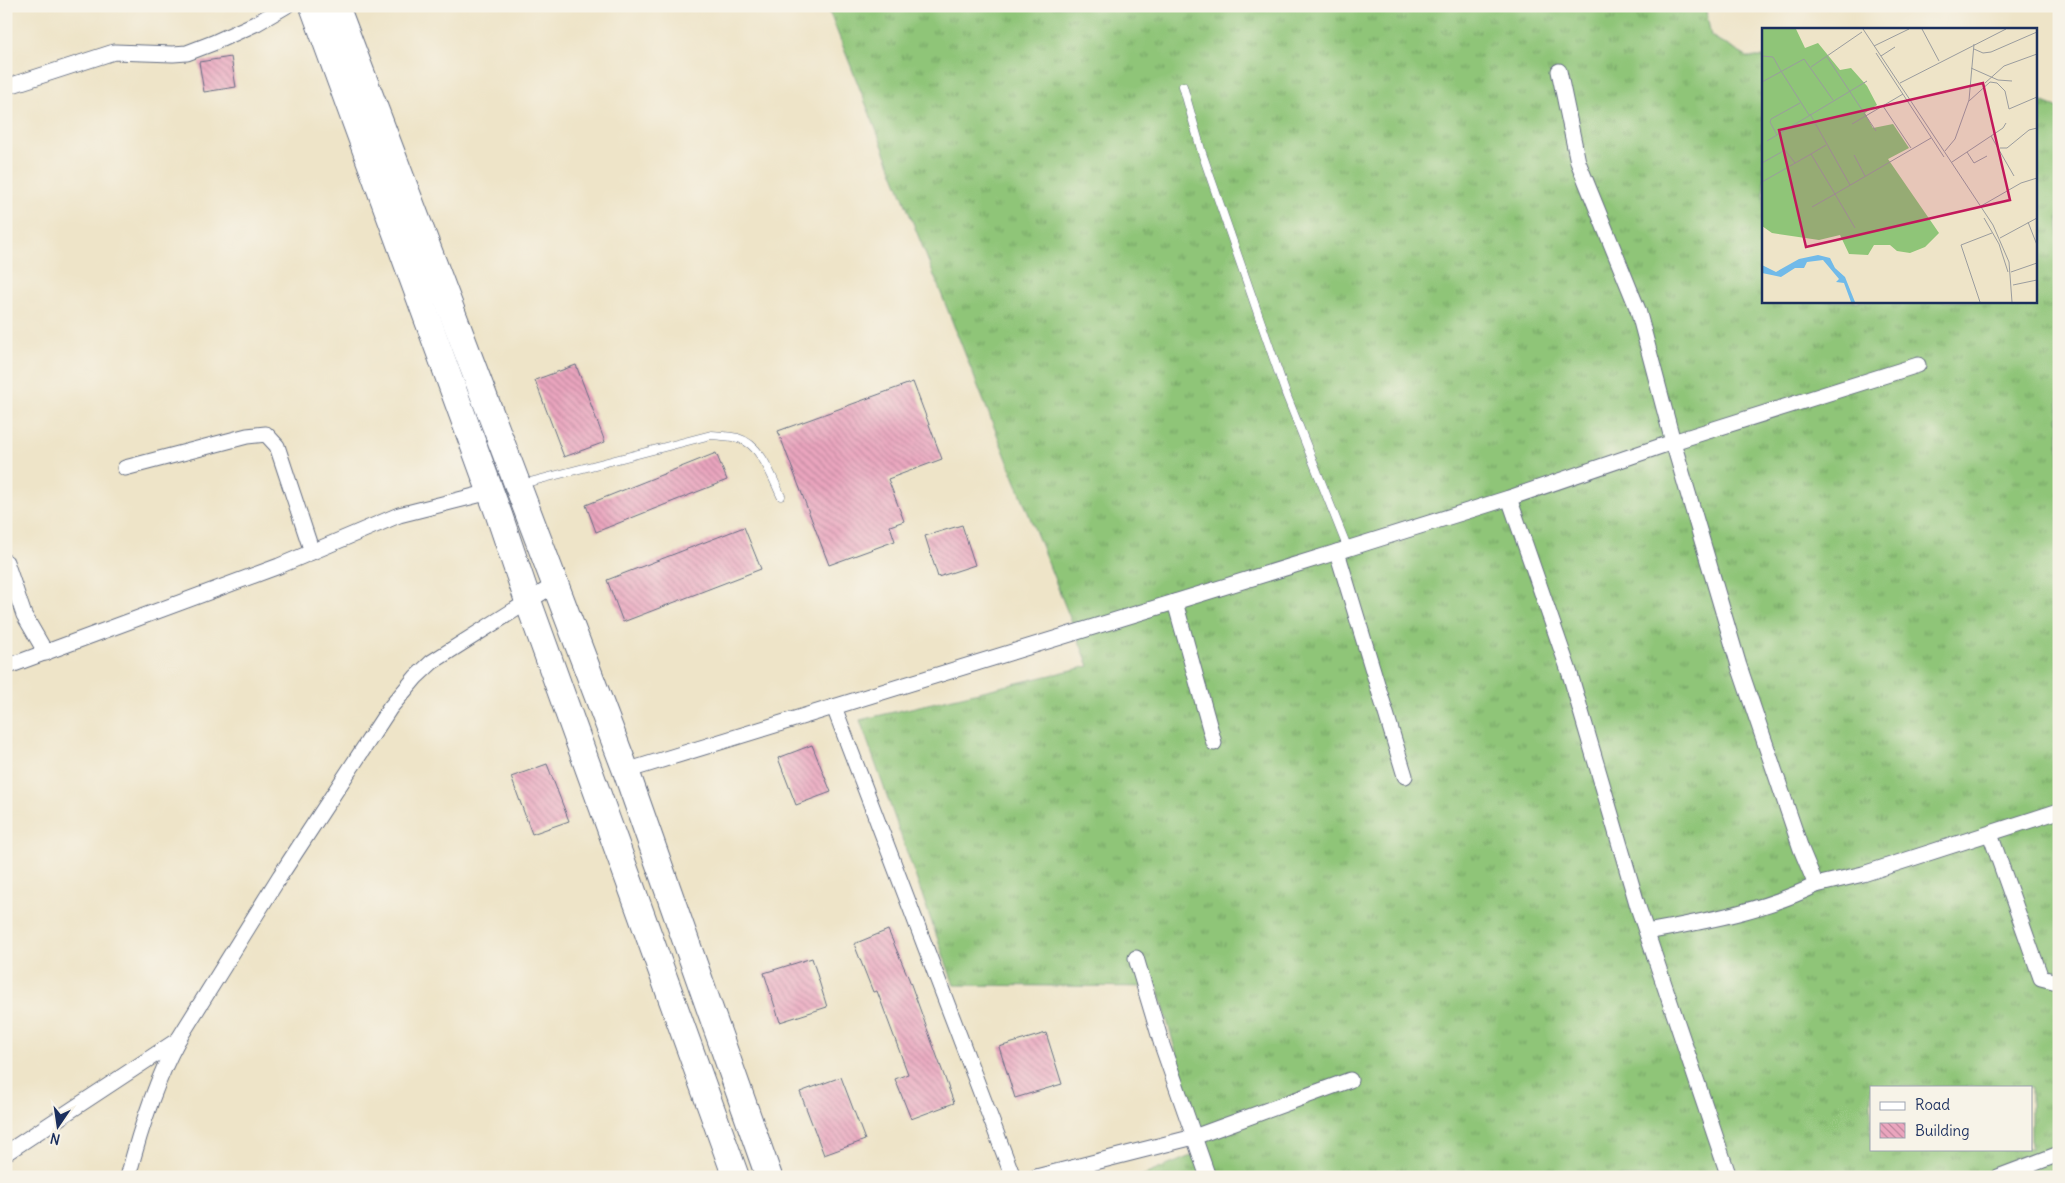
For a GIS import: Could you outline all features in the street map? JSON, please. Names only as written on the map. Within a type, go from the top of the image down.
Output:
[{"type":"highway","points":[[313,6],[736,1177]]},
{"type":"highway","points":[[336,6],[554,586],[626,771],[769,1177]]},
{"type":"street","points":[[6,88],[114,52],[187,53],[248,27],[286,6]]},
{"type":"street","points":[[1558,71],[1578,162],[1638,310],[1673,442],[1739,666],[1801,849],[1816,885]]},
{"type":"street","points":[[626,771],[1509,498],[1673,442],[1918,365]]},
{"type":"street","points":[[125,468],[247,436],[266,434],[277,446],[312,552]]},
{"type":"street","points":[[6,667],[278,566],[399,515],[490,492]]},
{"type":"street","points":[[1509,498],[1570,674],[1647,932],[1729,1177]]},
{"type":"street","points":[[1343,550],[1405,776]]},
{"type":"street","points":[[6,562],[24,615],[46,653]]},
{"type":"street","points":[[128,1177],[137,1141],[164,1068],[178,1040],[280,876],[390,708],[416,677],[432,662],[554,586]]},
{"type":"street","points":[[1175,602],[1214,743]]},
{"type":"street","points":[[834,707],[1013,1177]]},
{"type":"street","points":[[1647,932],[1734,915],[1788,898],[1816,885],[1863,874],[2059,811]]},
{"type":"street","points":[[1990,834],[2040,978],[2059,980]]},
{"type":"street","points":[[1136,958],[1162,1045],[1208,1177]]},
{"type":"street","points":[[6,1153],[178,1040]]},
{"type":"street","points":[[1036,1177],[1194,1137],[1350,1080]]},
{"type":"street","points":[[1998,1177],[2059,1154]]},
{"type":"lane","points":[[1183,86],[1202,153],[1286,394],[1343,550]]},
{"type":"lane","points":[[517,485],[711,435],[739,438],[751,444],[768,468],[781,496]]},
{"type":"green space","points":[[827,6],[1705,6],[1711,36],[1747,57],[1762,57],[1762,302],[2038,302],[2038,100],[2059,108],[2059,1177],[1139,1177],[1203,1151],[1158,987],[954,985],[860,720],[1089,666]]},
{"type":"building","points":[[231,57],[236,87],[204,92],[199,62]]},
{"type":"building","points":[[576,365],[605,442],[564,457],[535,380]]},
{"type":"building","points":[[913,382],[942,459],[888,479],[904,521],[890,526],[895,541],[829,565],[778,431]]},
{"type":"building","points":[[716,453],[727,480],[596,532],[586,505]]},
{"type":"building","points":[[962,525],[975,565],[938,577],[925,536]]},
{"type":"building","points":[[744,527],[761,569],[623,622],[607,580]]},
{"type":"building","points":[[812,745],[831,792],[796,805],[778,758]]},
{"type":"building","points":[[547,764],[569,821],[532,834],[511,777]]},
{"type":"building","points":[[888,930],[909,979],[954,1103],[911,1119],[895,1079],[908,1074],[877,991],[873,992],[854,944]]},
{"type":"building","points":[[812,958],[827,1007],[780,1022],[764,973]]},
{"type":"building","points":[[1046,1033],[1062,1084],[1015,1098],[999,1047]]},
{"type":"building","points":[[841,1077],[865,1140],[824,1155],[800,1092]]}]
